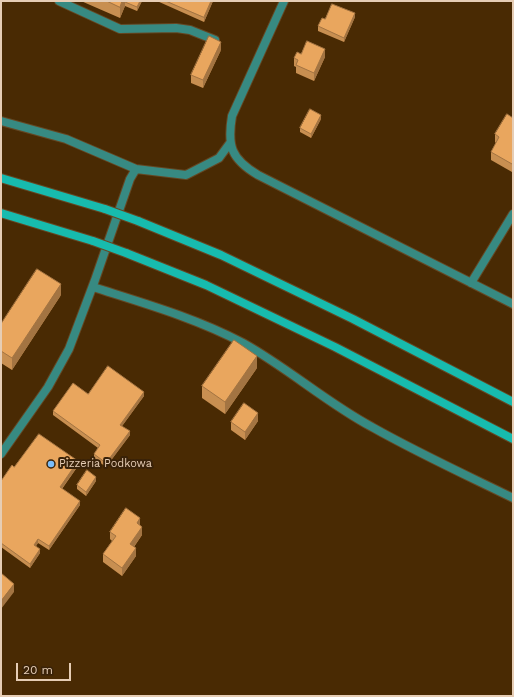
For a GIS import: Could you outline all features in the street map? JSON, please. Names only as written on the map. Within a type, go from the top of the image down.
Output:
[{"type":"main road","points":[[1,178],[104,209],[138,221],[221,256],[353,319],[513,402]]},
{"type":"main road","points":[[1,213],[93,241],[206,285],[299,330],[513,439]]},
{"type":"street","points":[[59,1],[120,29],[176,28],[190,30],[215,40]]},
{"type":"street","points":[[284,1],[232,116],[229,133],[230,143],[239,162],[258,175],[513,304]]},
{"type":"street","points":[[1,121],[66,139],[136,169],[186,175],[218,158],[230,143]]},
{"type":"street","points":[[1,454],[48,387],[69,349],[93,287],[130,179],[136,169]]},
{"type":"street","points":[[471,283],[513,214]]},
{"type":"street","points":[[93,287],[197,322],[242,343],[279,365],[332,403],[372,427],[513,498]]},
{"type":"building","points":[[107,1],[122,1],[120,7]]},
{"type":"building","points":[[125,1],[140,1],[137,7]]},
{"type":"building","points":[[166,1],[211,1],[204,17]]},
{"type":"building","points":[[332,4],[355,13],[344,38],[318,26],[322,18],[325,19]]},
{"type":"building","points":[[209,36],[221,42],[203,80],[191,75]]},
{"type":"building","points":[[307,41],[325,49],[314,73],[296,65],[298,60],[294,58],[297,52],[301,54]]},
{"type":"building","points":[[310,109],[321,115],[311,134],[300,128]]},
{"type":"building","points":[[507,114],[513,118],[512,164],[491,152],[499,137],[495,134]]},
{"type":"building","points":[[37,269],[61,284],[12,358],[1,351],[1,324]]},
{"type":"building","points":[[234,340],[257,356],[225,402],[202,386]]},
{"type":"building","points":[[108,366],[144,392],[120,425],[130,431],[106,463],[94,454],[100,445],[53,411],[73,383],[88,394]]},
{"type":"building","points":[[244,403],[258,413],[245,432],[231,422]]},
{"type":"building","points":[[39,434],[78,461],[60,487],[80,501],[49,546],[38,539],[34,545],[40,549],[30,564],[1,543],[1,481],[12,465],[14,467]]},
{"type":"building","points":[[87,470],[96,477],[86,492],[77,485]]},
{"type":"building","points":[[126,508],[140,518],[137,523],[142,527],[130,544],[136,548],[122,568],[103,554],[116,536],[110,532]]},
{"type":"building","points":[[1,573],[14,584],[1,601]]},
{"type":"place","name":"Pizzeria Podkowa","points":[[51,464]]}]
